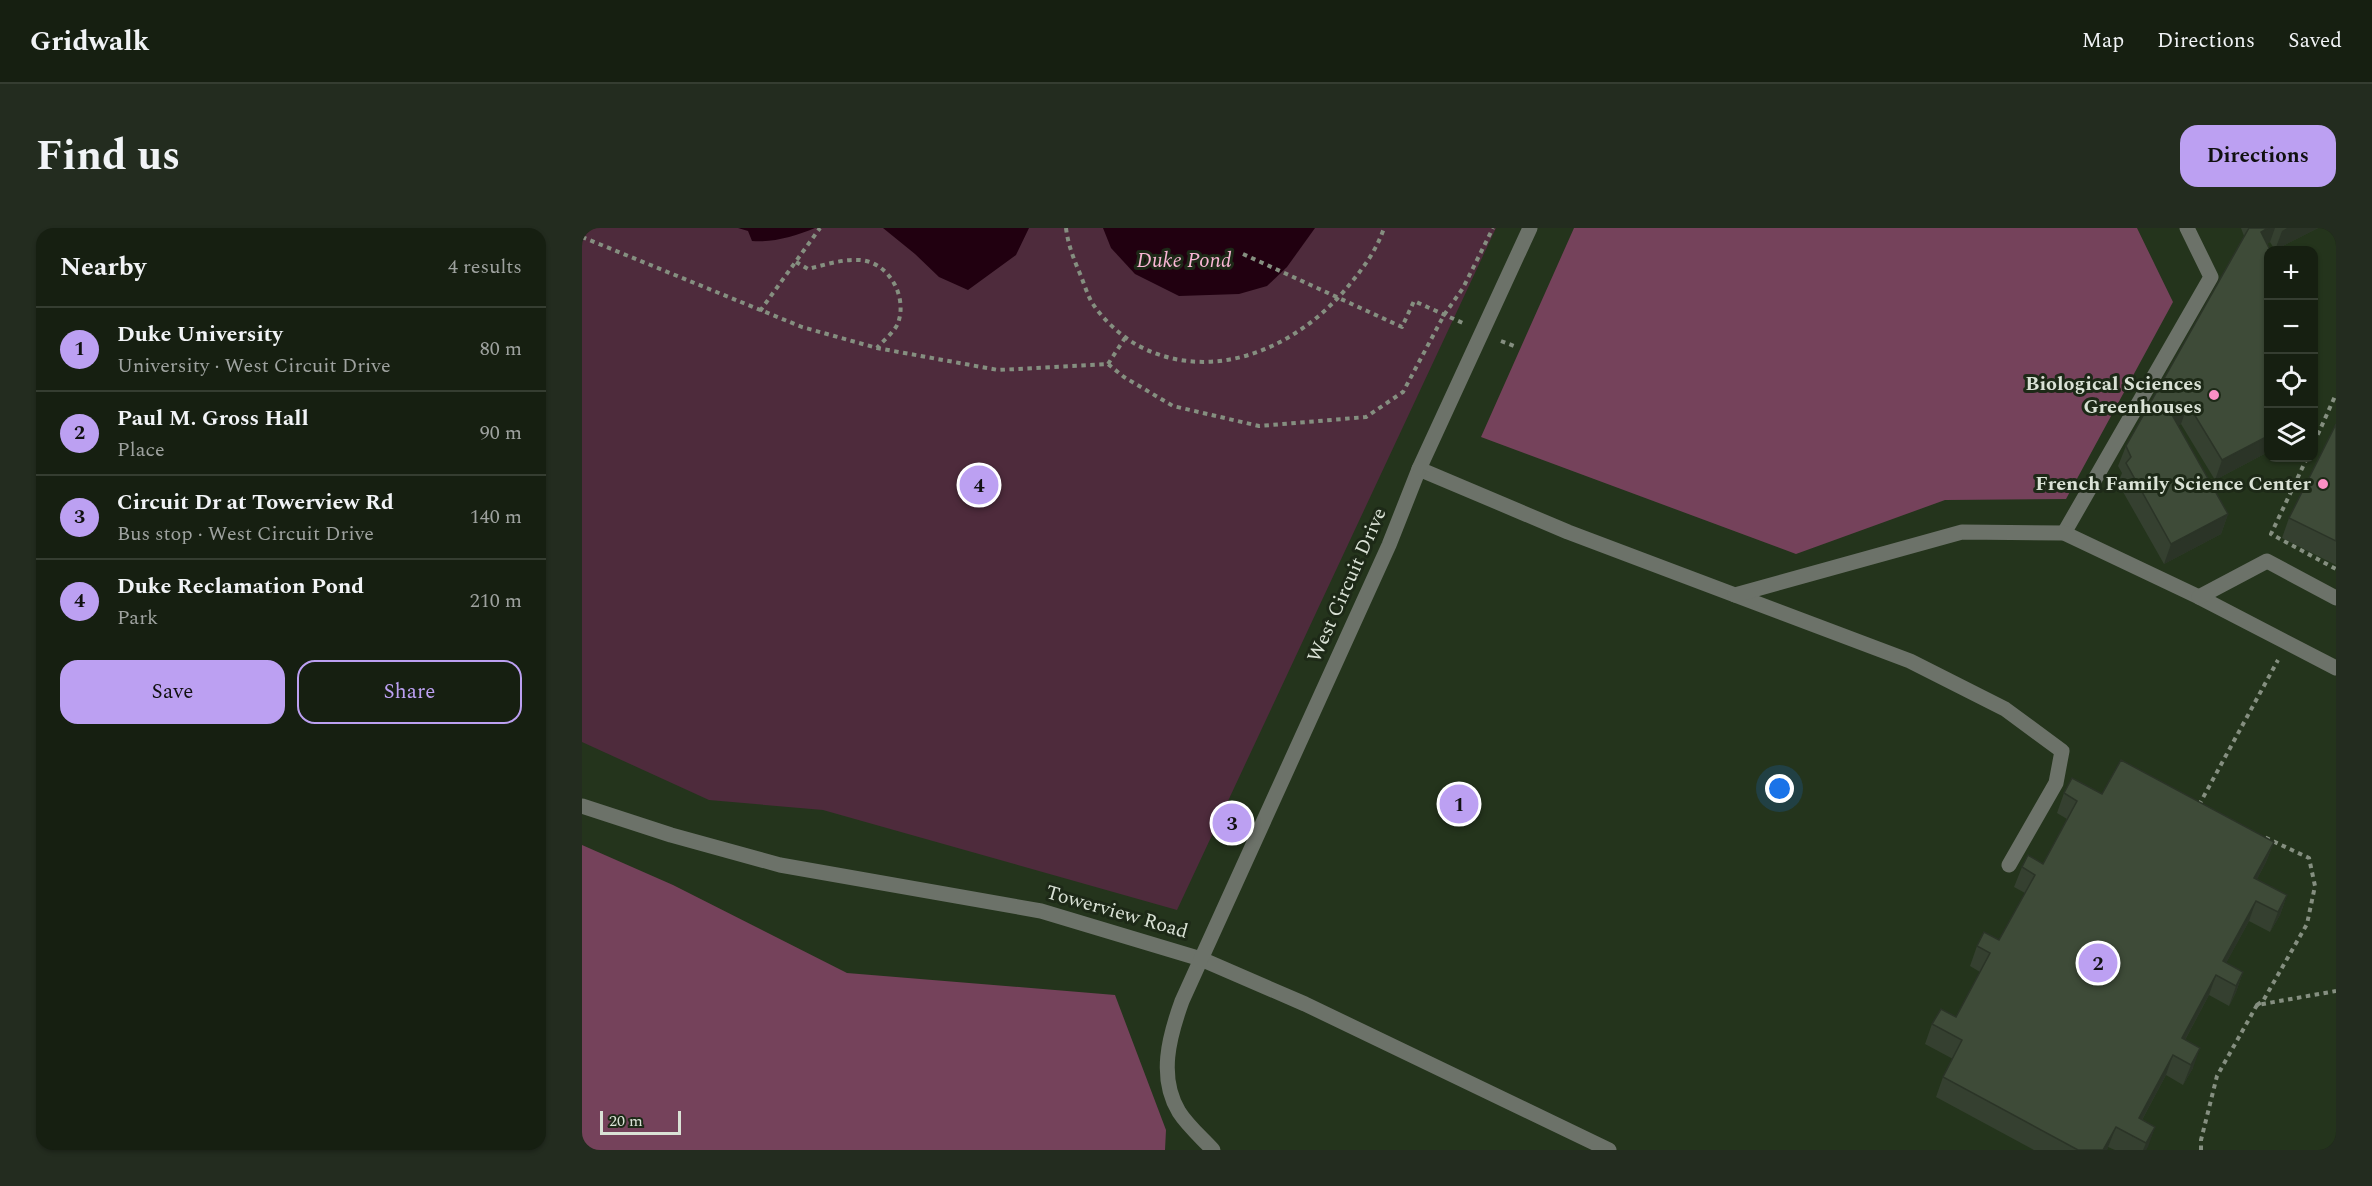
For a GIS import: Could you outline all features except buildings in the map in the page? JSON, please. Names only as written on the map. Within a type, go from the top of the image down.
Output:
[{"type":"street","name":"West Circuit Drive","points":[[1214,1150],[1180,1113],[1168,1090],[1167,1057],[1172,1029],[1182,1001],[1389,545],[1419,469],[1530,228]]},
{"type":"street","points":[[2064,533],[2211,277],[2187,228]]},
{"type":"street","points":[[1419,469],[1568,532],[1910,661],[2005,709],[2062,751],[2056,783],[2009,865]]},
{"type":"street","points":[[1736,595],[1962,532],[2064,533],[2199,597],[2336,668]]},
{"type":"street","points":[[2199,597],[2267,561],[2336,598]]},
{"type":"street","name":"Towerview Road","points":[[582,806],[670,835],[780,865],[1041,911],[1202,959],[1305,1004],[1609,1150]]},
{"type":"path","points":[[760,311],[820,228]]},
{"type":"path","points":[[1066,228],[1068,246],[1092,302],[1125,338],[1149,351],[1174,360],[1210,364],[1249,355],[1283,340],[1318,318],[1364,267],[1384,228]]},
{"type":"path","points":[[582,237],[802,327],[877,348],[998,370],[1108,364],[1124,377],[1173,406],[1259,426],[1366,417],[1403,392],[1444,315],[1463,288],[1492,228]]},
{"type":"path","points":[[1243,254],[1402,327],[1414,301],[1444,315]]},
{"type":"path","points":[[796,262],[808,269],[861,260],[876,265],[896,283],[900,302],[898,323],[877,348]]},
{"type":"path","points":[[1108,364],[1125,338]]},
{"type":"path","points":[[2318,432],[2336,394]]},
{"type":"path","points":[[2305,462],[2271,534],[2336,569]]},
{"type":"path","points":[[2199,805],[2288,643]]},
{"type":"path","points":[[2189,800],[2209,810]]},
{"type":"path","points":[[2200,1150],[2217,1076],[2307,924],[2315,886],[2309,858],[2259,834]]},
{"type":"path","points":[[2257,1005],[2336,991]]},
{"type":"shaded area","points":[[582,228],[2336,228],[2336,1150],[582,1150]]},
{"type":"shaded area","points":[[582,228],[1496,228],[1177,910],[823,810],[709,800],[582,742]]},
{"type":"shaded area","points":[[1574,228],[2137,228],[2173,302],[2066,499],[1945,500],[1796,554],[1481,437]]},
{"type":"shaded area","points":[[582,845],[673,885],[847,973],[1115,995],[1166,1130],[1165,1150],[582,1150]]},
{"type":"water","points":[[738,228],[815,228],[784,238],[752,241],[748,231]]},
{"type":"water","points":[[883,228],[1029,228],[1016,255],[968,290],[939,277]]},
{"type":"water","name":"Duke Pond","points":[[1103,228],[1315,228],[1287,267],[1267,286],[1239,294],[1179,296],[1135,274],[1111,248]]},
{"type":"place","name":"Biological Sciences Greenhouses","points":[[2214,395]]},
{"type":"place","name":"French Family Science Center","points":[[2323,484]]},
{"type":"place","name":"Duke Reclamation Pond","points":[[979,485]]},
{"type":"place","name":"Duke University","points":[[1459,804]]},
{"type":"place","name":"Circuit Dr at Towerview Rd","points":[[1232,823]]},
{"type":"place","name":"Paul M. Gross Hall","points":[[2098,963]]}]
